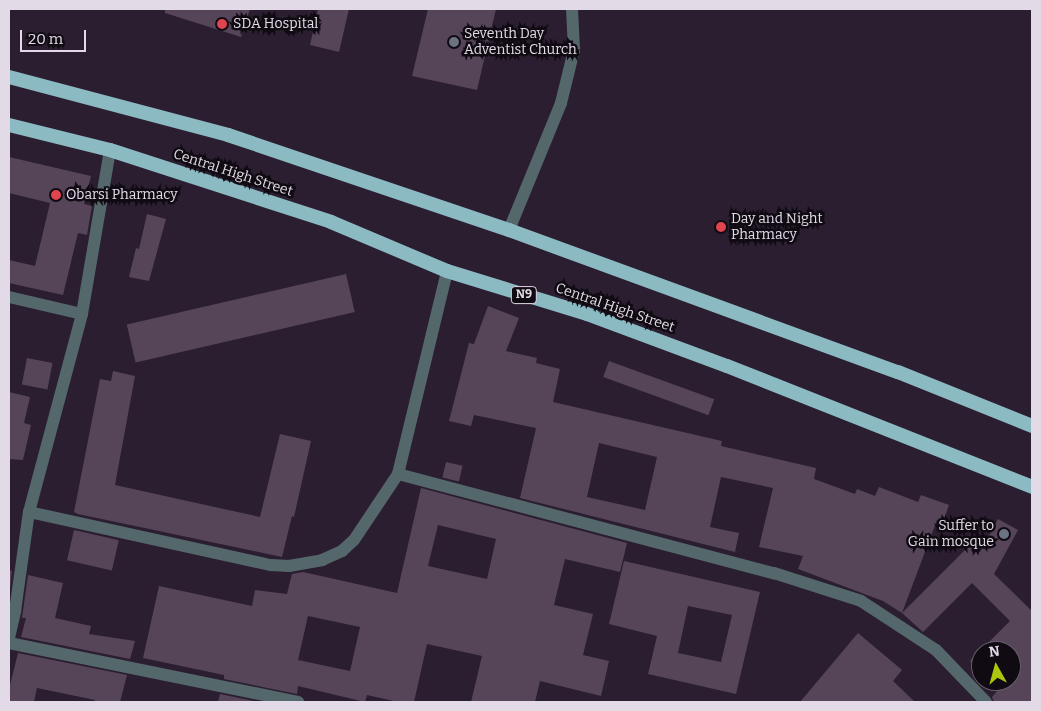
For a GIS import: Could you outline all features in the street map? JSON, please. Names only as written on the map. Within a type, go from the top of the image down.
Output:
[{"type":"highway","points":[[9,77],[228,136],[509,230],[898,372],[1032,426]]},
{"type":"highway","name":"Central High Street","points":[[9,125],[110,150],[330,222],[447,271],[597,317],[727,366],[1032,487]]},
{"type":"street","points":[[509,230],[561,103],[574,50],[572,9]]},
{"type":"street","points":[[9,638],[29,512],[82,314],[110,150]]},
{"type":"street","points":[[29,512],[264,564],[289,566],[322,560],[342,551],[354,540],[398,474],[447,271]]},
{"type":"street","points":[[9,298],[82,314]]},
{"type":"street","points":[[398,474],[774,573],[861,601],[936,650],[986,702]]},
{"type":"street","points":[[9,643],[298,702]]},
{"type":"building","name":"SDA Hospital","points":[[165,9],[250,9],[241,37],[165,13]]},
{"type":"building","points":[[318,9],[349,9],[339,52],[310,45]]},
{"type":"building","name":"Seventh Day Adventist Church","points":[[428,9],[496,9],[477,90],[412,76]]},
{"type":"building","points":[[9,157],[91,176],[84,204],[92,206],[87,235],[78,233],[63,295],[9,283],[9,260],[35,266],[50,203],[9,193]]},
{"type":"building","points":[[147,214],[166,219],[149,281],[129,277],[136,248],[139,249]]},
{"type":"building","points":[[346,274],[355,312],[136,363],[127,325]]},
{"type":"building","points":[[488,306],[519,318],[506,351],[537,358],[536,363],[560,369],[553,402],[722,441],[721,446],[816,468],[814,479],[855,494],[857,489],[875,496],[879,487],[918,502],[921,495],[949,505],[943,522],[937,520],[902,613],[883,601],[798,569],[803,556],[759,547],[773,488],[721,477],[710,527],[739,533],[735,552],[520,498],[536,428],[474,415],[471,426],[449,421],[469,343],[474,344]],"holes":[[[599,443],[657,457],[645,510],[587,497]]]},
{"type":"building","points":[[27,358],[53,363],[47,389],[22,385]]},
{"type":"building","points":[[609,361],[714,399],[708,415],[603,377]]},
{"type":"building","points":[[113,371],[135,376],[115,485],[260,517],[280,434],[311,441],[294,517],[292,516],[282,557],[74,512],[100,379],[111,381]]},
{"type":"building","points":[[9,392],[30,397],[24,423],[31,425],[23,460],[9,459]]},
{"type":"building","points":[[446,462],[463,466],[459,481],[442,478]]},
{"type":"building","points":[[421,488],[627,543],[620,572],[565,559],[554,605],[593,614],[583,655],[609,661],[601,696],[540,681],[535,702],[471,702],[482,656],[427,644],[414,702],[398,702],[367,695],[365,702],[298,686],[297,694],[224,679],[224,675],[143,658],[159,586],[252,606],[255,590],[287,594],[292,574],[303,572],[397,593]],"holes":[[[438,525],[496,539],[487,579],[428,566]],[[308,616],[360,627],[350,671],[298,660]]]},
{"type":"building","points":[[998,519],[1018,530],[994,574],[1032,611],[1032,702],[994,702],[992,697],[997,691],[1021,691],[1021,641],[990,641],[1010,621],[972,583],[923,632],[902,613],[971,544],[980,552]]},
{"type":"building","points":[[74,530],[119,540],[112,571],[67,560]]},
{"type":"building","points":[[624,561],[760,592],[736,694],[648,674],[657,636],[609,624]],"holes":[[[688,606],[732,615],[721,662],[678,653]]]},
{"type":"building","points":[[9,570],[12,571],[9,597]]},
{"type":"building","points":[[28,575],[63,583],[55,618],[91,626],[89,634],[135,641],[130,659],[21,637],[26,618],[22,618]]},
{"type":"building","points":[[858,633],[902,670],[893,681],[915,702],[800,702]]},
{"type":"building","points":[[18,653],[127,675],[120,702],[94,702],[95,700],[37,688],[34,702],[9,702],[9,689]]},
{"type":"building","points":[[220,694],[259,702],[218,702]]},
{"type":"place","name":"SDA Hospital","points":[[222,24]]},
{"type":"place","name":"Seventh Day Adventist Church","points":[[454,42]]},
{"type":"place","name":"Obarsi Pharmacy","points":[[56,195]]},
{"type":"place","name":"Day and Night Pharmacy","points":[[721,227]]},
{"type":"place","name":"Suffer to Gain mosque","points":[[1004,534]]}]
